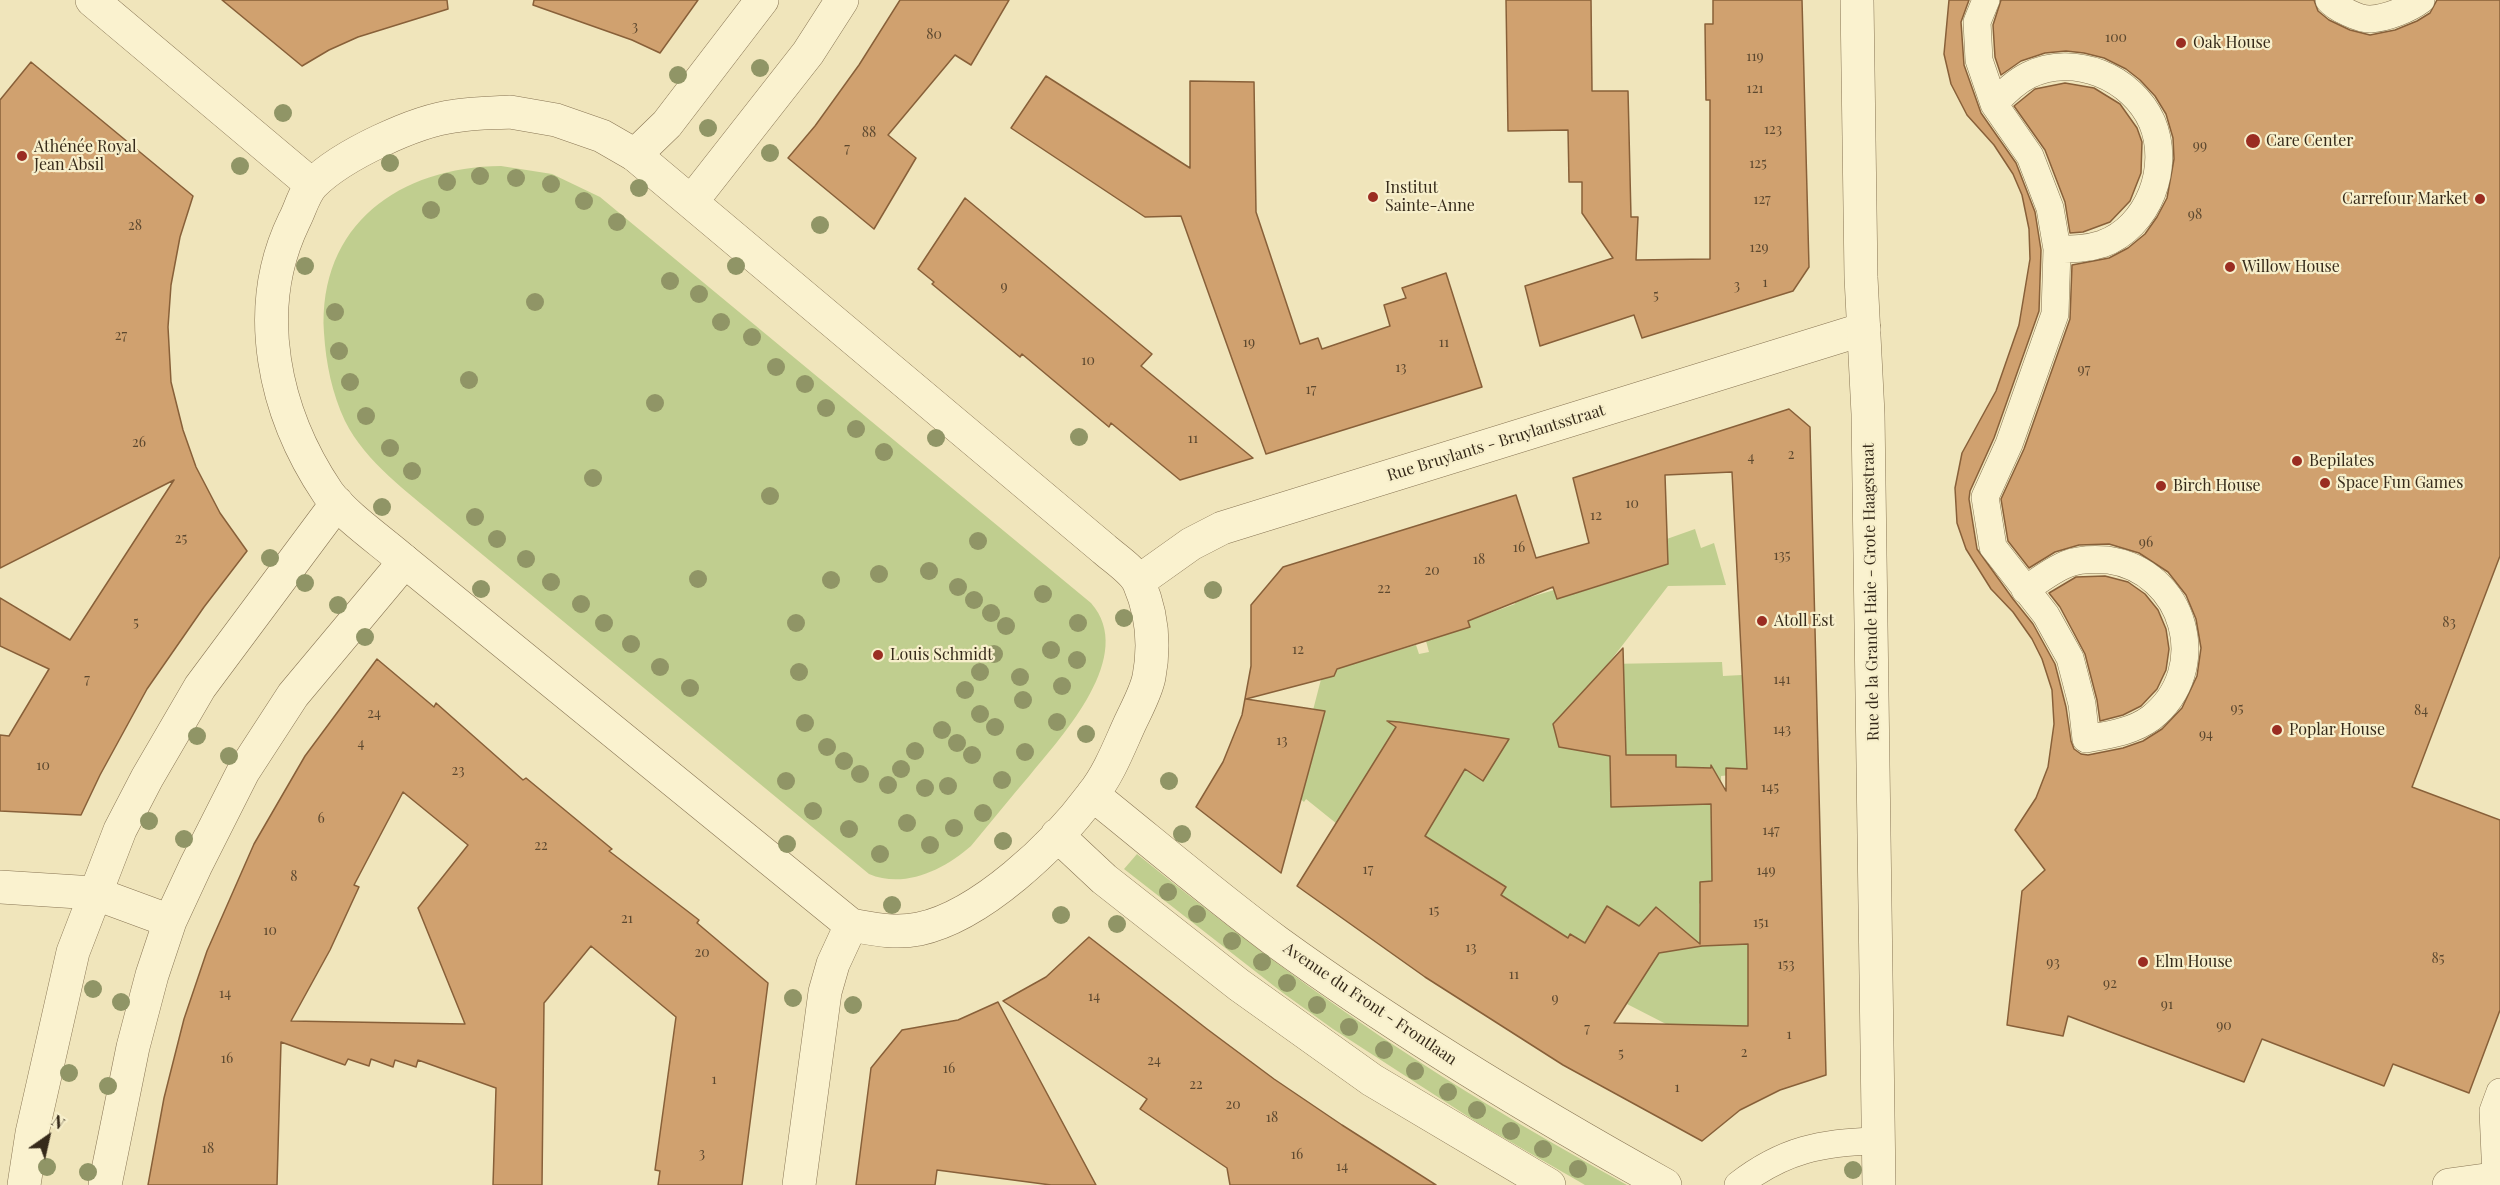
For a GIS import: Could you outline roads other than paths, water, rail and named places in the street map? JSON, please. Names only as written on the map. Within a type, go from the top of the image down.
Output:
[{"type":"street","points":[[92,0],[312,185]]},
{"type":"street","points":[[635,155],[667,124],[762,0]]},
{"type":"street","points":[[692,201],[808,53],[842,0]]},
{"type":"street","name":"Rue de la Grande Haie - Grote Haagstraat","points":[[1857,0],[1870,496],[1879,1185]]},
{"type":"street","points":[[510,112],[556,120],[602,136],[635,155],[1104,549],[1139,581],[1151,620],[1149,678],[1111,764],[1093,795],[1057,835],[996,891],[945,921],[919,929],[892,932],[851,925],[403,560],[337,503],[307,457],[286,412],[275,374],[273,298],[278,265],[286,239],[312,185],[347,159],[403,131],[454,116],[510,112]]},
{"type":"street","name":"Rue Bruylants - Bruylantsstraat","points":[[1139,581],[1191,544],[1222,528],[1864,328]]},
{"type":"street","points":[[24,1185],[32,1133],[72,952],[120,830],[141,788],[200,687],[337,503]]},
{"type":"street","points":[[105,1185],[133,1047],[170,921],[243,772],[293,695],[395,573],[403,560]]},
{"type":"street","name":"Avenue du Front - Frontlaan","points":[[1093,795],[1277,941],[1405,1031],[1557,1125],[1665,1185]]},
{"type":"street","points":[[1057,835],[1104,879],[1239,985],[1372,1080],[1550,1185]]},
{"type":"street","points":[[0,887],[94,893],[170,921]]},
{"type":"street","points":[[799,1185],[825,992],[833,963],[851,925]]},
{"type":"street","points":[[2450,1185],[2497,1180]]},
{"type":"lane","points":[[1986,0],[1977,22],[1979,60],[1994,104],[2030,156],[2050,208],[2057,249],[2055,314],[2009,444],[1984,497],[1993,547],[2025,590],[2046,615],[2070,658],[2082,705],[2086,739],[2126,731],[2150,718],[2170,699],[2182,674],[2186,646],[2181,618],[2168,594],[2148,575],[2124,562],[2096,559],[2069,563],[2025,590]]},
{"type":"lane","points":[[2329,0],[2336,8],[2370,20],[2412,6],[2421,0]]},
{"type":"lane","points":[[1994,104],[2011,87],[2031,75],[2054,68],[2078,68],[2101,73],[2122,85],[2139,102],[2152,122],[2158,146],[2159,170],[2153,193],[2141,213],[2125,231],[2104,243],[2081,249],[2057,249]]},
{"type":"lane","points":[[2497,1180],[2493,1111],[2500,1092]]},
{"type":"lane","points":[[1738,1185],[1764,1165],[1800,1151],[1833,1143],[1878,1141]]},
{"type":"place","name":"Oak House","points":[[2181,43]]},
{"type":"place","name":"Care Center","points":[[2253,141]]},
{"type":"place","name":"Athénée Royal Jean Absil","points":[[22,156]]},
{"type":"place","name":"Institut Sainte-Anne","points":[[1373,197]]},
{"type":"place","name":"Carrefour Market","points":[[2480,199]]},
{"type":"place","name":"Willow House","points":[[2230,267]]},
{"type":"place","name":"Bepilates","points":[[2297,461]]},
{"type":"place","name":"Space Fun Games","points":[[2325,483]]},
{"type":"place","name":"Birch House","points":[[2161,486]]},
{"type":"place","name":"Atoll Est","points":[[1762,621]]},
{"type":"place","name":"Louis Schmidt","points":[[878,655]]},
{"type":"place","name":"Poplar House","points":[[2277,730]]},
{"type":"place","name":"Elm House","points":[[2143,962]]}]
